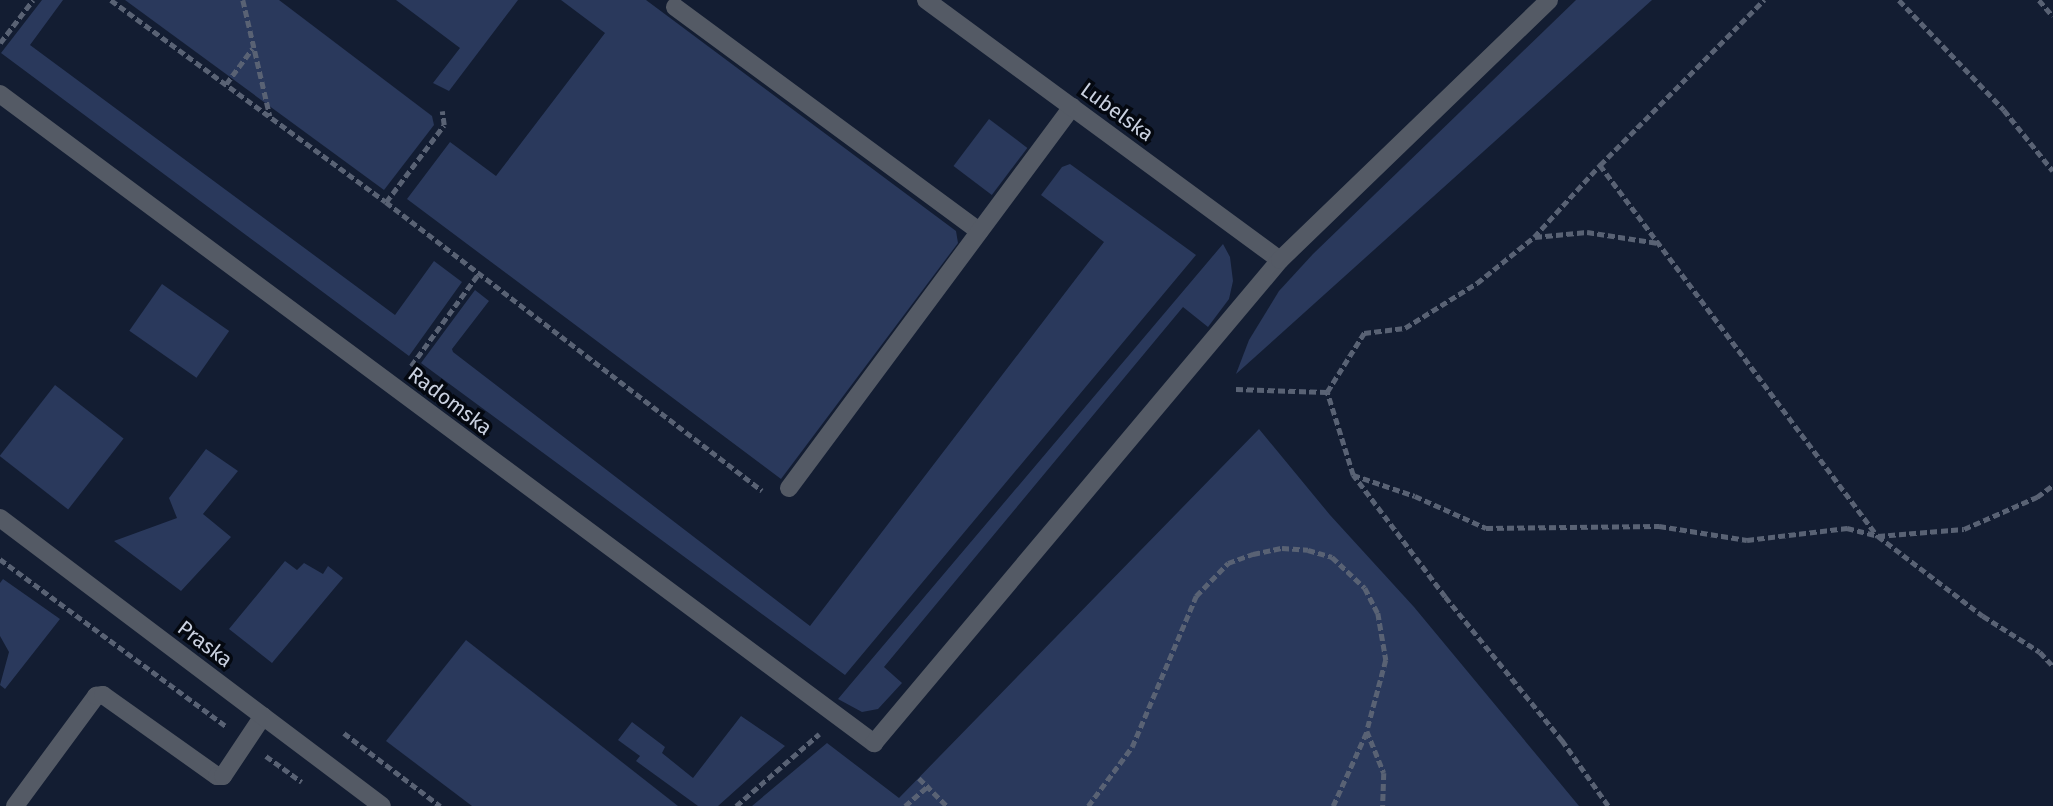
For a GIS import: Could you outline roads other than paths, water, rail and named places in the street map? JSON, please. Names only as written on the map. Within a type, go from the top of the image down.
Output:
[{"type":"street","name":"Lubelska","points":[[926,0],[1280,260]]},
{"type":"street","points":[[1280,260],[1549,0]]},
{"type":"street","points":[[674,2],[979,231]]},
{"type":"street","name":"Radomska","points":[[0,94],[874,743],[1280,260]]},
{"type":"street","points":[[789,488],[1072,107]]},
{"type":"street","name":"Praska","points":[[0,518],[382,806]]},
{"type":"street","points":[[15,806],[96,696],[103,695],[217,776],[223,776],[263,716]]}]
